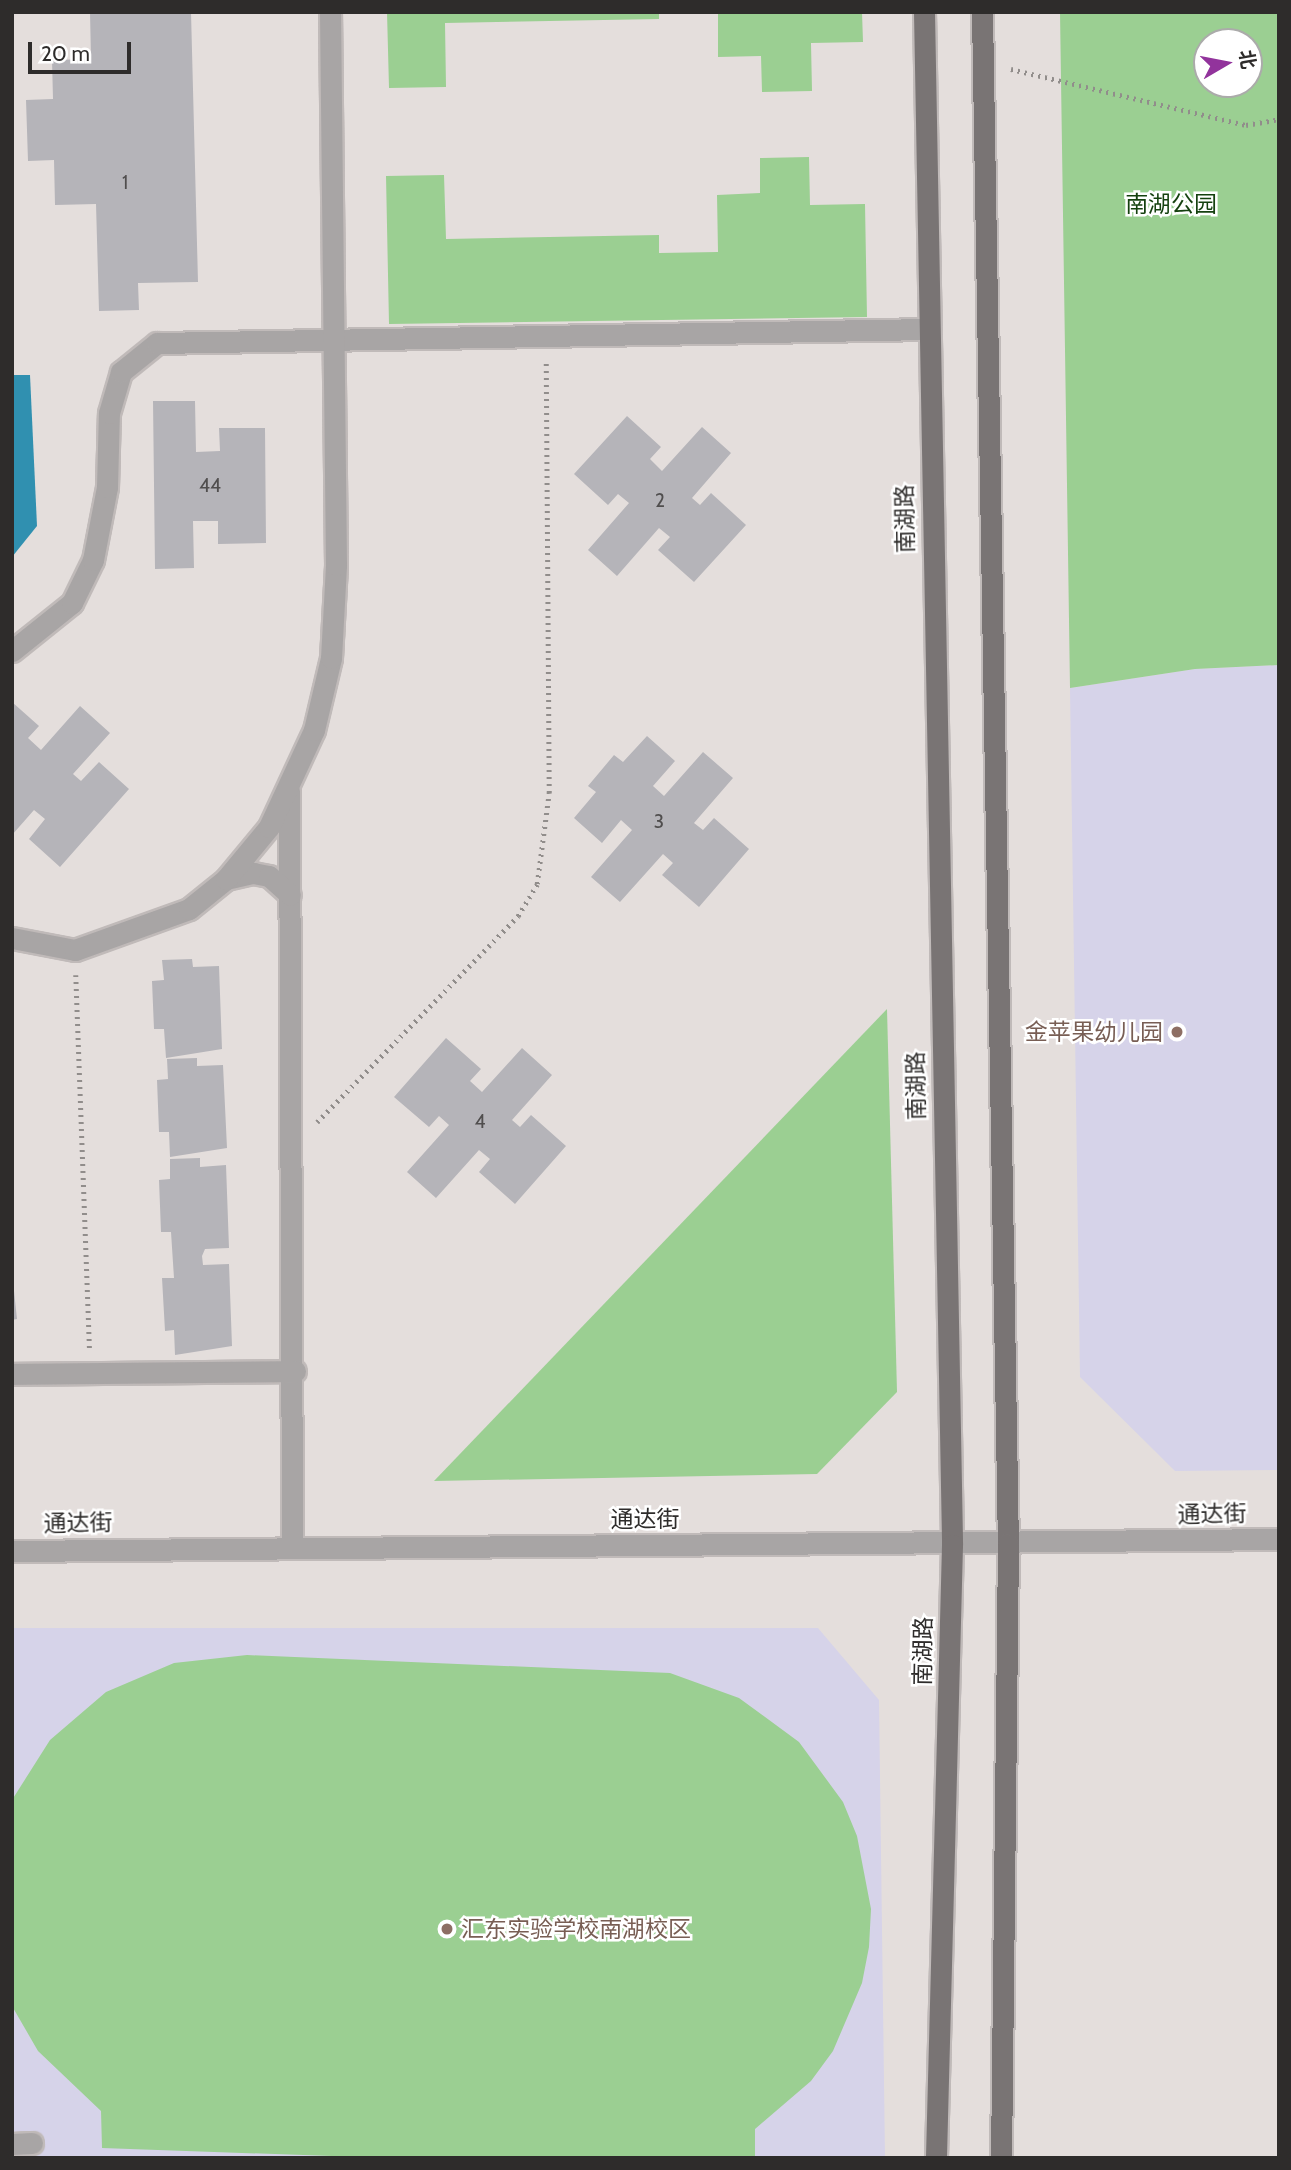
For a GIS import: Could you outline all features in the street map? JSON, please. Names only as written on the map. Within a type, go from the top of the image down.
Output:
[{"type":"main road","name":"南湖路","points":[[923,12],[952,1545],[936,2158]]},
{"type":"main road","points":[[982,12],[1008,1544],[1001,2158]]},
{"type":"street","points":[[12,939],[75,950],[189,909],[226,879],[270,827],[314,730],[331,657],[336,565],[330,12]]},
{"type":"street","points":[[12,651],[72,603],[93,560],[107,487],[109,413],[121,372],[138,354],[158,343],[927,329]]},
{"type":"street","points":[[289,785],[295,1371],[292,1545]]},
{"type":"street","points":[[226,879],[253,873],[269,876],[290,895]]},
{"type":"street","points":[[12,1374],[295,1371]]},
{"type":"street","name":"通达街","points":[[12,1551],[292,1545],[952,1545],[1279,1539]]},
{"type":"path","points":[[983,62],[1247,125],[1279,119]]},
{"type":"path","points":[[292,1148],[518,916],[537,884],[549,793],[546,336]]},
{"type":"path","points":[[75,950],[91,1373]]},
{"type":"shaded area","name":"金苹果幼儿园","points":[[1279,665],[1279,1470],[1175,1471],[1080,1377],[1070,688],[1195,669]]},
{"type":"shaded area","name":"汇东实验学校南湖校区","points":[[12,1628],[818,1628],[879,1700],[885,2158],[12,2158]]},
{"type":"green space","points":[[387,12],[659,12],[659,19],[445,23],[446,87],[389,88]]},
{"type":"green space","points":[[718,12],[862,12],[863,42],[811,43],[812,91],[762,92],[761,56],[718,57]]},
{"type":"green space","name":"南湖公园","points":[[1060,12],[1279,12],[1279,665],[1195,669],[1070,688]]},
{"type":"green space","points":[[809,157],[810,205],[865,204],[867,317],[389,324],[386,176],[444,175],[446,239],[659,235],[659,253],[718,252],[717,195],[760,193],[760,158]]},
{"type":"green space","points":[[887,1009],[897,1392],[817,1474],[434,1481]]},
{"type":"green space","name":"汇东实验学校南湖校区","points":[[247,1655],[670,1673],[739,1698],[799,1742],[843,1802],[857,1836],[871,1909],[869,1947],[862,1983],[833,2051],[811,2081],[755,2129],[755,2158],[388,2158],[102,2148],[101,2111],[38,2051],[12,2006],[12,1800],[50,1740],[106,1692],[174,1663]]},
{"type":"water","points":[[12,375],[30,375],[37,526],[12,557]]},
{"type":"building","points":[[90,12],[191,12],[198,282],[138,283],[139,310],[99,311],[96,204],[55,205],[54,160],[28,161],[26,100],[53,99],[52,60],[91,59]]},
{"type":"building","points":[[153,401],[195,401],[196,452],[220,451],[219,428],[265,428],[266,543],[218,544],[218,521],[193,521],[194,568],[155,569]]},
{"type":"building","points":[[627,416],[661,447],[650,459],[662,471],[702,427],[731,453],[692,498],[700,505],[711,493],[746,525],[694,582],[658,550],[670,537],[659,528],[617,576],[588,550],[629,503],[618,494],[608,505],[574,474]]},
{"type":"building","points":[[12,702],[39,726],[28,738],[41,750],[80,706],[110,733],[73,774],[81,781],[99,762],[129,789],[60,867],[29,839],[45,819],[34,810],[12,835]]},
{"type":"building","points":[[647,736],[675,761],[653,786],[664,796],[703,752],[733,778],[694,823],[703,830],[714,818],[749,849],[699,907],[662,875],[673,863],[663,854],[620,902],[591,877],[632,830],[621,820],[602,843],[574,818],[596,792],[588,786],[614,755],[623,762]]},
{"type":"building","points":[[192,959],[193,967],[219,966],[222,1049],[166,1058],[164,1029],[154,1029],[152,981],[164,980],[162,960]]},
{"type":"building","points":[[446,1038],[481,1069],[470,1081],[482,1092],[522,1048],[552,1075],[512,1120],[520,1127],[531,1115],[566,1146],[515,1204],[479,1172],[490,1159],[479,1150],[436,1198],[407,1172],[449,1125],[439,1116],[429,1127],[394,1097]]},
{"type":"building","points":[[197,1058],[197,1066],[223,1065],[227,1148],[170,1157],[169,1132],[159,1132],[157,1080],[168,1079],[167,1059]]},
{"type":"building","points":[[200,1158],[200,1167],[226,1165],[229,1248],[205,1249],[202,1256],[203,1265],[229,1264],[232,1346],[175,1355],[174,1330],[165,1331],[162,1278],[174,1278],[171,1232],[161,1232],[159,1180],[170,1179],[170,1159]]},
{"type":"building","points":[[12,1272],[17,1319],[12,1320]]},
{"type":"place","name":"金苹果幼儿园","points":[[1177,1032]]},
{"type":"place","name":"汇东实验学校南湖校区","points":[[447,1929]]}]
